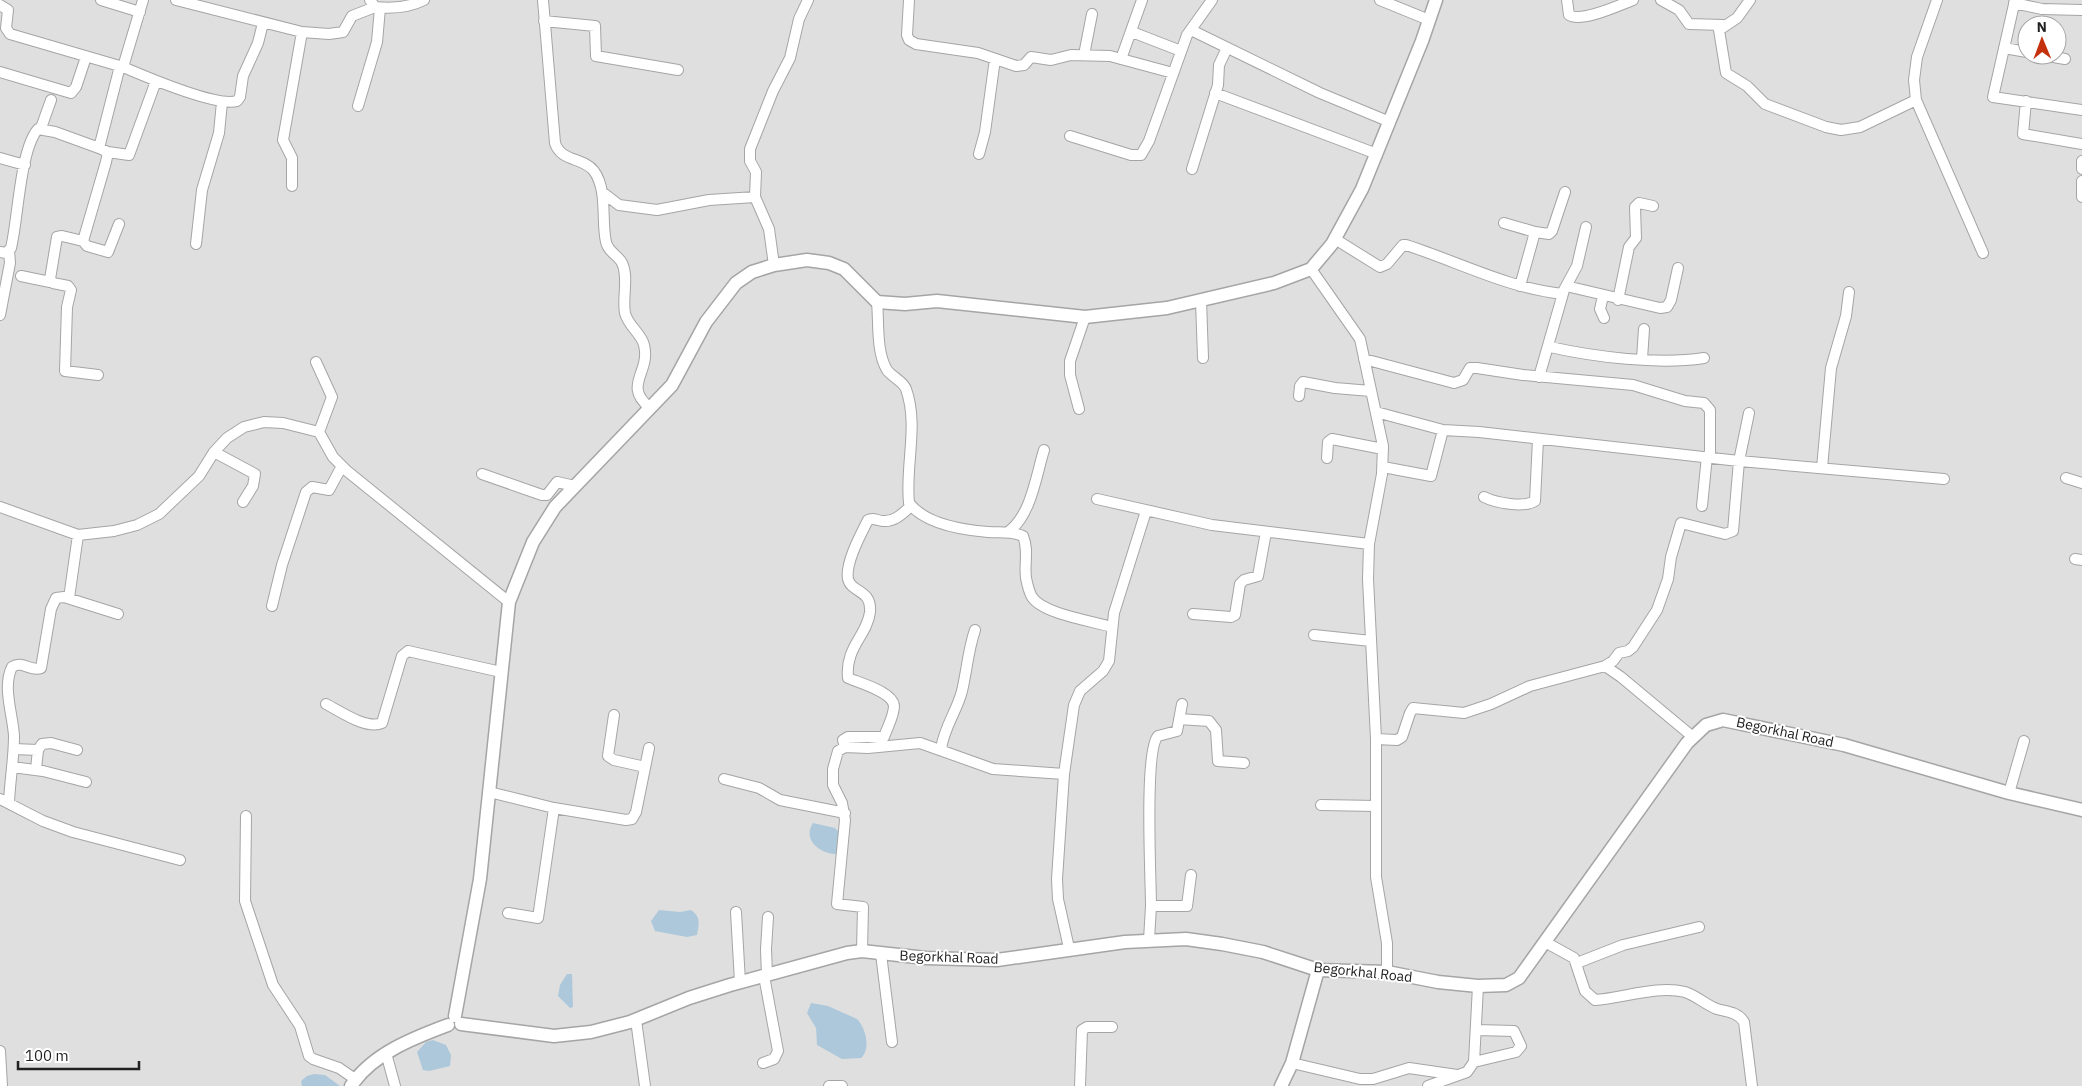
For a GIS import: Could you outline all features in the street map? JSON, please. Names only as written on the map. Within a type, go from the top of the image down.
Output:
[{"type":"street","points":[[101,0],[140,12]]},
{"type":"street","points":[[83,241],[121,67],[143,0]]},
{"type":"street","points":[[176,0],[196,3],[263,23],[302,32],[329,34],[343,32],[352,16],[375,5],[400,8],[424,0]]},
{"type":"street","points":[[543,0],[557,150],[562,155],[588,165],[594,172],[602,192],[606,243],[623,267],[625,312],[628,320],[644,344],[645,355],[637,385],[638,396],[650,408]]},
{"type":"street","points":[[774,265],[769,229],[755,196],[756,172],[750,161],[750,149],[773,91],[790,58],[799,19],[808,0]]},
{"type":"street","points":[[909,0],[907,35],[912,42],[953,48],[1019,67],[1031,57],[1055,60],[1066,56],[1084,55],[1121,59],[1173,73]]},
{"type":"street","points":[[1121,59],[1142,0]]},
{"type":"street","points":[[1070,136],[1131,155],[1141,155],[1149,141],[1181,51],[1191,30],[1212,0]]},
{"type":"street","points":[[1380,0],[1429,20]]},
{"type":"street","points":[[877,302],[905,304],[929,301],[1085,317],[1167,308],[1274,283],[1311,270],[1336,239],[1377,154],[1436,0]]},
{"type":"street","points":[[1566,0],[1569,15],[1576,18],[1598,13],[1633,0]]},
{"type":"street","points":[[1662,0],[1679,10],[1690,24],[1723,25],[1737,18],[1750,0]]},
{"type":"street","points":[[1937,0],[1917,57],[1914,80],[1916,100],[1983,253]]},
{"type":"street","points":[[2082,10],[2042,9],[2015,2],[1994,97],[2082,110]]},
{"type":"street","points":[[0,5],[8,10],[6,28],[10,34],[121,67],[156,81],[222,102],[233,102],[240,97],[243,76],[258,43],[263,23]]},
{"type":"street","points":[[358,106],[377,42],[375,5]]},
{"type":"street","points":[[1084,55],[1092,14]]},
{"type":"street","points":[[544,21],[594,26],[596,56],[678,70]]},
{"type":"street","points":[[1723,25],[1719,33],[1726,73],[1747,86],[1761,101],[1771,107],[1826,127],[1852,130],[1886,117],[1916,100]]},
{"type":"street","points":[[1191,30],[1320,93],[1390,122]]},
{"type":"street","points":[[292,186],[292,158],[283,140],[302,32]]},
{"type":"street","points":[[1132,32],[1181,51]]},
{"type":"street","points":[[1192,169],[1219,80],[1219,65],[1228,48]]},
{"type":"street","points":[[2004,48],[2017,50]]},
{"type":"street","points":[[0,72],[71,93],[76,87],[86,57]]},
{"type":"street","points":[[979,154],[985,132],[995,59]]},
{"type":"street","points":[[41,128],[103,150],[127,156],[131,152],[156,81]]},
{"type":"street","points":[[1214,93],[1377,154]]},
{"type":"street","points":[[0,315],[10,262],[5,252],[15,233],[25,165],[35,132],[41,128],[52,100]]},
{"type":"street","points":[[2026,101],[2023,134],[2082,144]]},
{"type":"street","points":[[196,244],[202,190],[219,133],[222,102]]},
{"type":"street","points":[[0,158],[25,165]]},
{"type":"street","points":[[2082,161],[2082,169]]},
{"type":"street","points":[[2082,182],[2082,196]]},
{"type":"street","points":[[602,192],[619,205],[657,210],[709,200],[755,196]]},
{"type":"street","points":[[1504,223],[1549,234],[1552,232],[1565,192]]},
{"type":"street","points":[[1618,300],[1629,247],[1636,238],[1635,207],[1640,203],[1653,206]]},
{"type":"street","points":[[50,282],[57,237],[62,236],[83,241],[87,246],[108,252],[119,224]]},
{"type":"street","points":[[1539,376],[1550,347],[1564,290],[1577,266],[1586,227]]},
{"type":"street","points":[[1520,286],[1535,232]]},
{"type":"street","points":[[1336,239],[1380,267],[1386,264],[1406,245],[1520,286],[1603,296],[1660,308],[1667,307],[1672,300],[1678,268]]},
{"type":"street","points":[[246,816],[245,901],[273,985],[300,1026],[309,1056],[339,1068],[353,1083],[386,1053],[425,1033],[455,1022],[480,879],[509,602],[533,542],[555,507],[676,380],[706,322],[724,296],[736,283],[752,272],[774,265],[807,260],[836,264],[844,269],[877,302],[885,367],[893,377],[906,387],[907,392],[913,438],[910,448],[908,493],[911,506],[917,513],[958,527],[1008,532],[1023,536],[1028,548],[1024,561],[1026,580],[1032,597],[1047,609],[1112,627]]},
{"type":"street","points":[[1311,270],[1355,330],[1364,359],[1383,449],[1383,467],[1370,544],[1371,641],[1376,739],[1376,877],[1386,944],[1387,972]]},
{"type":"street","points":[[21,276],[68,286],[71,290],[67,307],[65,371],[98,375]]},
{"type":"street","points":[[1822,468],[1830,368],[1846,316],[1849,292]]},
{"type":"street","points":[[1603,296],[1600,309],[1604,318]]},
{"type":"street","points":[[1201,300],[1204,358]]},
{"type":"street","points":[[1079,409],[1070,375],[1070,361],[1085,317]]},
{"type":"street","points":[[1642,358],[1644,329]]},
{"type":"street","points":[[1550,347],[1586,355],[1686,361],[1704,358]]},
{"type":"street","points":[[1364,359],[1454,383],[1463,380],[1470,368],[1633,386],[1685,401],[1704,403],[1710,410],[1708,456],[1702,506]]},
{"type":"street","points":[[316,362],[332,398],[319,432]]},
{"type":"street","points":[[1299,396],[1300,386],[1303,382],[1335,388],[1371,391]]},
{"type":"street","points":[[1376,412],[1443,430],[1708,456],[1739,461],[1944,479]]},
{"type":"street","points":[[1376,739],[1397,740],[1402,738],[1410,713],[1414,708],[1464,713],[1491,704],[1530,686],[1605,666],[1613,662],[1619,653],[1630,650],[1657,610],[1668,579],[1671,557],[1681,522],[1725,534],[1733,531],[1739,461],[1749,413]]},
{"type":"street","points":[[0,507],[78,536],[129,528],[159,514],[199,476],[214,452],[227,438],[244,427],[264,422],[283,423],[319,432],[333,457],[342,466],[509,602]]},
{"type":"street","points":[[1383,467],[1431,476],[1443,430]]},
{"type":"street","points":[[1328,458],[1328,442],[1332,439],[1383,449]]},
{"type":"street","points":[[1484,497],[1491,500],[1526,504],[1535,501],[1538,439]]},
{"type":"street","points":[[1008,532],[1018,526],[1030,496],[1044,450]]},
{"type":"street","points":[[214,452],[255,474],[253,486],[243,502]]},
{"type":"street","points":[[272,606],[282,565],[306,492],[312,487],[329,490],[342,466]]},
{"type":"street","points":[[482,474],[542,495],[547,495],[557,482],[574,486]]},
{"type":"street","points":[[2066,478],[2082,483]]},
{"type":"street","points":[[1097,499],[1212,525],[1370,544]]},
{"type":"street","points":[[845,747],[843,740],[848,737],[884,737],[894,706],[892,699],[881,692],[848,678],[848,658],[870,614],[870,608],[865,593],[848,580],[848,571],[868,520],[872,518],[883,521],[896,518],[911,506]]},
{"type":"street","points":[[1069,948],[1058,898],[1064,774],[1077,696],[1107,666],[1112,627],[1146,511]]},
{"type":"street","points":[[1193,614],[1231,618],[1235,615],[1240,584],[1244,580],[1258,576],[1266,532]]},
{"type":"street","points":[[69,598],[78,536]]},
{"type":"street","points":[[118,614],[69,598],[59,597],[53,601],[40,668],[37,670],[18,664],[11,671],[10,708],[14,749],[4,801],[44,821],[73,832],[180,860]]},
{"type":"street","points":[[941,749],[944,731],[962,690],[966,660],[975,630]]},
{"type":"street","points":[[1314,635],[1371,641]]},
{"type":"street","points":[[326,704],[359,721],[374,725],[382,723],[402,656],[408,651],[501,672]]},
{"type":"street","points":[[1605,666],[1622,677],[1693,737]]},
{"type":"street","points":[[1149,940],[1151,906],[1149,793],[1153,746],[1158,736],[1177,731],[1182,704]]},
{"type":"street","points":[[614,715],[608,756],[614,760],[645,767]]},
{"type":"street","points":[[1179,720],[1206,720],[1213,724],[1218,761],[1244,763]]},
{"type":"street","name":"Begorkhal Road","points":[[455,1022],[554,1036],[590,1032],[636,1020],[689,998],[740,982],[832,956],[862,951],[882,954],[997,960],[1014,959],[1069,948],[1149,940],[1186,940],[1222,944],[1263,952],[1318,970],[1387,972],[1438,982],[1478,986],[1514,983],[1545,942],[1668,766],[1693,737],[1713,722],[1723,720],[1738,721],[1844,745],[2009,793],[2082,810]]},
{"type":"street","points":[[2009,793],[2024,741]]},
{"type":"street","points":[[36,770],[38,750],[45,742],[77,750]]},
{"type":"street","points":[[862,951],[864,907],[837,904],[845,813],[832,778],[838,751],[845,747],[868,748],[920,743],[993,769],[1064,774]]},
{"type":"street","points":[[489,792],[554,808],[626,820],[632,819],[636,812],[649,748]]},
{"type":"street","points":[[14,749],[38,750]]},
{"type":"street","points":[[12,767],[36,770],[86,782]]},
{"type":"street","points":[[724,778],[759,788],[780,800],[845,813]]},
{"type":"street","points":[[1321,805],[1376,806]]},
{"type":"street","points":[[508,913],[538,918],[554,808]]},
{"type":"street","points":[[1151,906],[1188,906],[1191,875]]},
{"type":"street","points":[[736,912],[740,982]]},
{"type":"street","points":[[763,1062],[774,1059],[778,1052],[766,976],[768,917]]},
{"type":"street","points":[[1577,963],[1623,945],[1699,928]]},
{"type":"street","points":[[1545,942],[1570,955],[1577,963],[1585,991],[1595,1000],[1635,993],[1685,992],[1713,1007],[1738,1015],[1744,1022],[1752,1086]]},
{"type":"street","points":[[882,954],[892,1042]]},
{"type":"street","points":[[1281,1086],[1292,1063],[1318,970]]},
{"type":"street","points":[[1428,1086],[1466,1072],[1474,1062],[1478,986]]},
{"type":"street","points":[[636,1020],[645,1086]]},
{"type":"street","points":[[1080,1086],[1082,1030],[1087,1027],[1112,1027]]},
{"type":"street","points":[[1474,1062],[1516,1052],[1521,1046],[1514,1031],[1477,1030]]},
{"type":"street","points":[[0,1051],[2,1086]]},
{"type":"street","points":[[386,1053],[395,1086]]},
{"type":"street","points":[[1292,1063],[1360,1079],[1373,1079],[1409,1068],[1457,1075]]},
{"type":"street","points":[[830,1086],[842,1086]]},
{"type":"shaded area","points":[[0,0],[2082,0],[2082,1086],[0,1086]]},
{"type":"water","points":[[813,823],[835,828],[840,833],[840,854],[827,853],[816,846],[810,836]]},
{"type":"water","points":[[659,910],[680,912],[691,910],[699,921],[697,935],[687,937],[655,931],[651,921]]},
{"type":"water","points":[[567,974],[572,974],[573,1007],[570,1008],[558,996],[560,985]]},
{"type":"water","points":[[811,1003],[828,1006],[857,1019],[865,1033],[867,1044],[861,1058],[842,1059],[817,1045],[816,1028],[807,1013]]},
{"type":"water","points":[[433,1040],[446,1045],[451,1055],[450,1066],[429,1071],[423,1070],[417,1052],[426,1042]]},
{"type":"water","points":[[314,1074],[325,1075],[340,1086],[302,1086],[301,1081],[307,1076]]}]
